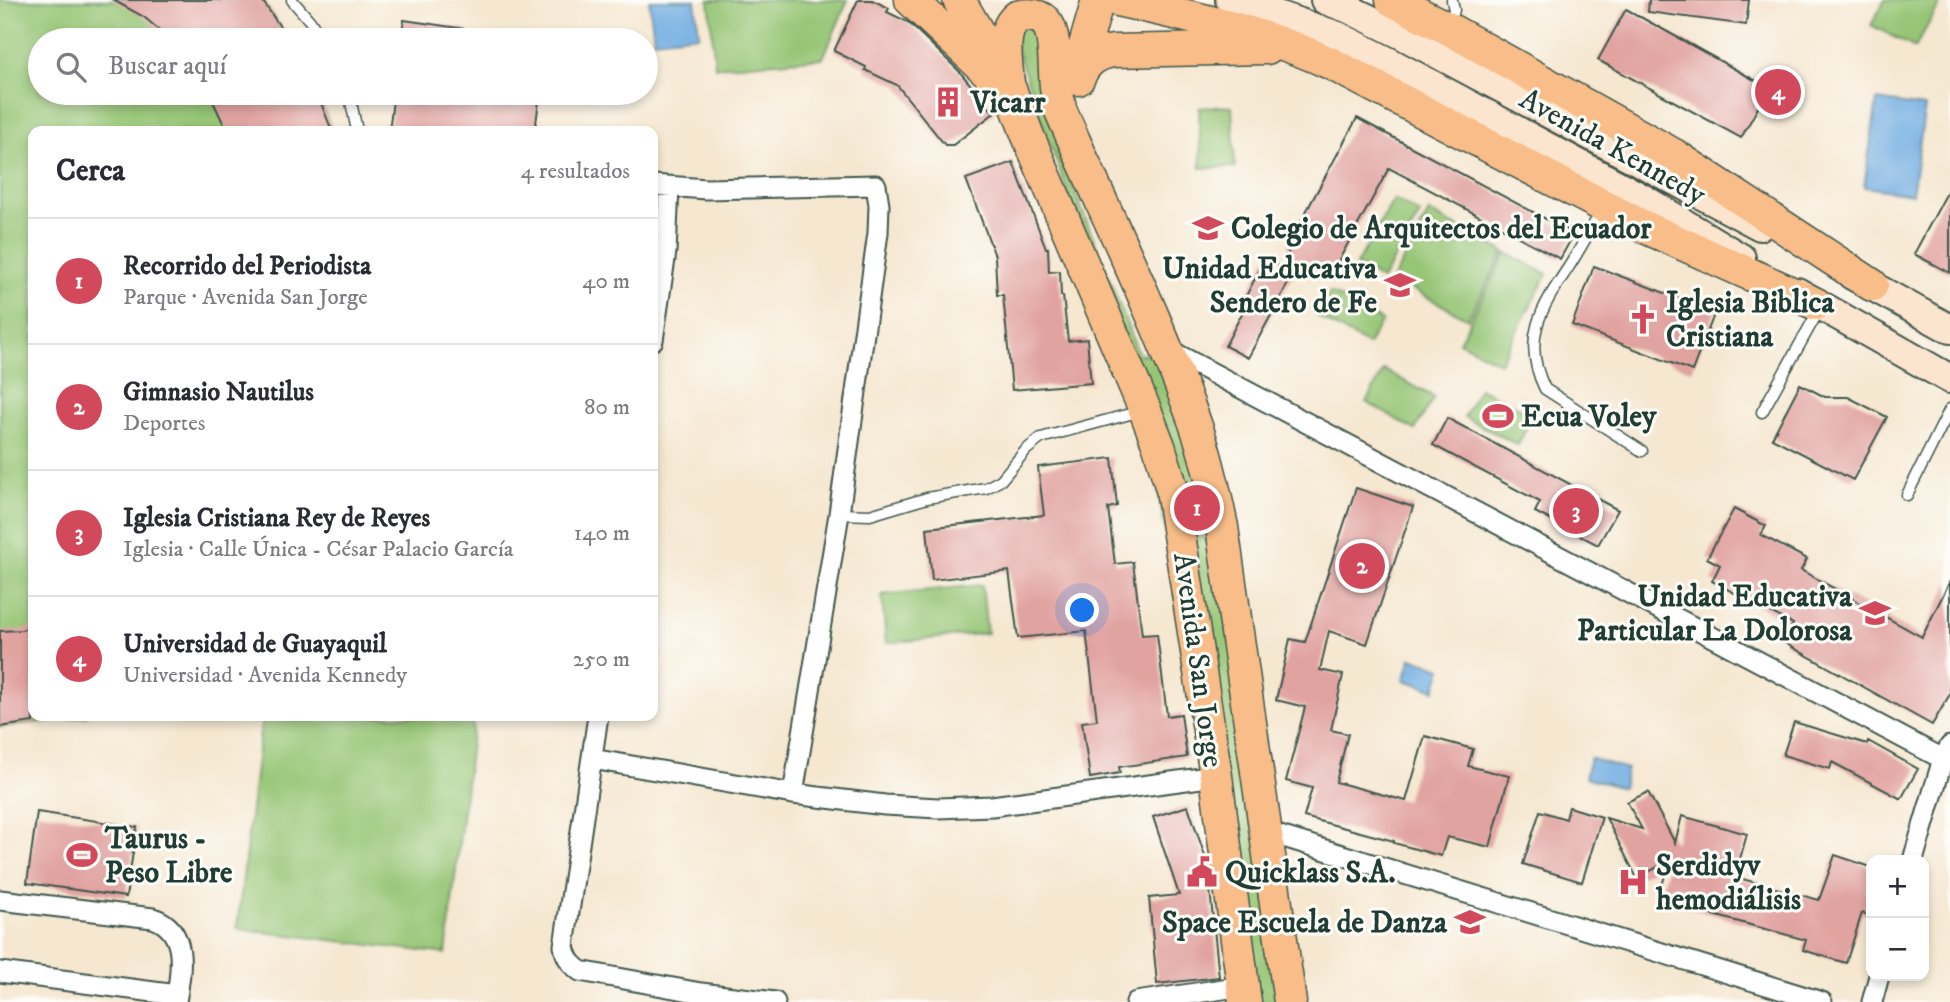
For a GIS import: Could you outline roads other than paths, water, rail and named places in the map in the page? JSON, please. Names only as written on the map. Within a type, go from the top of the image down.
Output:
[{"type":"main road","points":[[911,0],[1011,90]]},
{"type":"main road","points":[[959,0],[1011,90]]},
{"type":"main road","points":[[1087,170],[1077,93],[1079,66],[1098,0]]},
{"type":"main road","points":[[1117,0],[1277,41],[1330,63],[1636,223],[1819,305]]},
{"type":"main road","points":[[1169,0],[1178,9],[1199,19]]},
{"type":"main road","name":"Avenida Kennedy","points":[[1230,0],[1338,36],[1388,61],[1642,198],[1819,305],[1950,379]]},
{"type":"main road","name":"Avenida Kennedy","points":[[1325,0],[1402,35],[1950,329]]},
{"type":"main road","points":[[1392,0],[1450,14],[1674,155],[1872,285]]},
{"type":"main road","name":"Avenida San Jorge","points":[[1244,994],[1216,776],[1172,489],[1159,446],[1011,90],[1006,41],[1009,27],[1017,17],[1037,16],[1049,27],[1060,109],[1166,349],[1211,474],[1222,527],[1290,1002]]},
{"type":"main road","points":[[1078,79],[1087,62],[1113,51],[1263,47],[1302,54],[1330,63]]},
{"type":"street","points":[[658,306],[666,252],[661,186],[766,189],[876,185],[879,205],[878,233],[839,514],[793,794]]},
{"type":"street","points":[[1166,349],[1947,752],[1915,855]]},
{"type":"street","points":[[597,721],[564,946],[566,956],[580,971],[775,1002]]},
{"type":"street","points":[[592,759],[793,794],[885,805],[938,808],[992,806],[1216,776]]},
{"type":"street","points":[[1267,832],[1822,1002]]},
{"type":"street","points":[[0,900],[153,918],[170,927],[180,954],[177,999],[0,972]]},
{"type":"street","points":[[1872,1002],[1878,981]]},
{"type":"street","points":[[1136,1002],[1244,994]]},
{"type":"lane","points":[[292,0],[314,28]]},
{"type":"lane","points":[[352,105],[356,126]]},
{"type":"lane","points":[[1604,205],[1590,234],[1544,305],[1535,329],[1536,372],[1545,389],[1642,451]]},
{"type":"lane","points":[[1762,412],[1819,305]]},
{"type":"lane","points":[[1907,495],[1950,409]]},
{"type":"lane","points":[[839,514],[870,515],[926,498],[986,488],[1001,480],[1026,450],[1041,438],[1144,410]]},
{"type":"water","points":[[649,0],[695,0],[699,35],[658,40],[658,28],[652,28]]},
{"type":"water","points":[[1877,100],[1925,107],[1912,194],[1864,187]]},
{"type":"water","points":[[1411,658],[1442,668],[1435,690],[1404,680]]},
{"type":"water","points":[[1590,758],[1627,769],[1622,788],[1585,777]]},
{"type":"place","name":"Universidad de Guayaquil","points":[[1778,92]]},
{"type":"place","name":"Vicarr","points":[[948,102]]},
{"type":"place","name":"Colegio de Arquitectos del Ecuador","points":[[1208,228]]},
{"type":"place","name":"Unidad Educativa Sendero de Fe","points":[[1400,285]]},
{"type":"place","name":"Iglesia Biblica Cristiana","points":[[1643,319]]},
{"type":"place","name":"Ecua Voley","points":[[1498,416]]},
{"type":"place","name":"Recorrido del Periodista","points":[[1197,508]]},
{"type":"place","name":"Iglesia Cristiana Rey de Reyes","points":[[1576,511]]},
{"type":"place","name":"Gimnasio Nautilus","points":[[1362,566]]},
{"type":"place","name":"Unidad Educativa Particular La Dolorosa","points":[[1875,613]]},
{"type":"place","name":"Taurus - Peso Libre","points":[[82,855]]},
{"type":"place","name":"Quicklass S.A.","points":[[1202,872]]},
{"type":"place","name":"Serdidyv hemodiálisis","points":[[1633,882]]},
{"type":"place","name":"Space Escuela de Danza","points":[[1470,922]]}]
